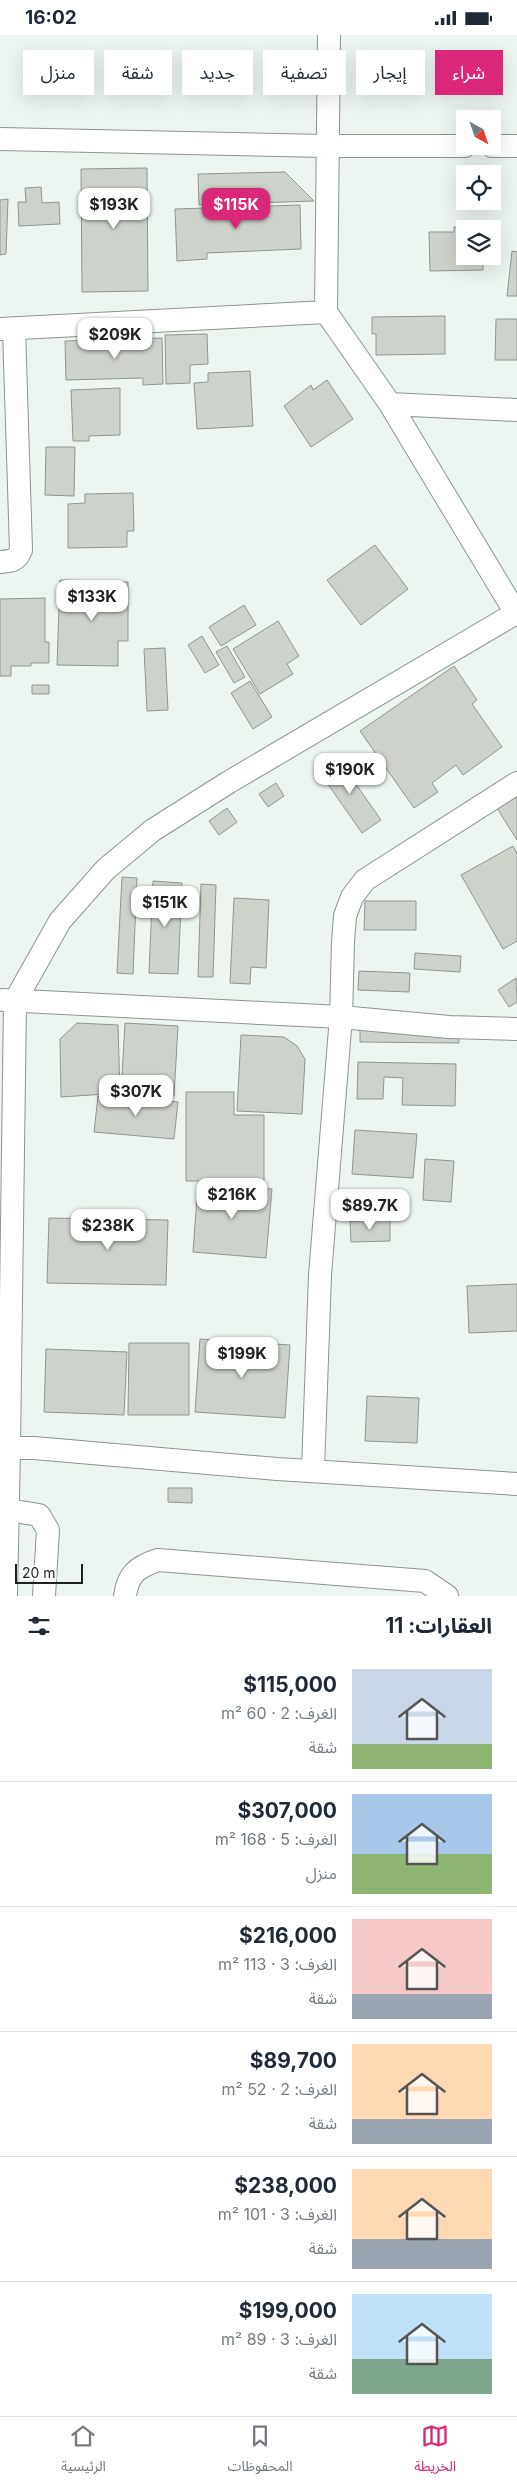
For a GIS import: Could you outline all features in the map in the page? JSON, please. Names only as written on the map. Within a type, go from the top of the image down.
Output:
[{"type":"street","points":[[6,1596],[8,1510],[4,1448],[7,1001],[60,921],[106,869],[153,830],[229,782],[516,614],[390,404],[326,312],[326,146],[329,35]]},
{"type":"street","points":[[0,139],[326,146],[456,146]]},
{"type":"street","points":[[501,146],[517,146]]},
{"type":"street","points":[[0,562],[12,561],[18,557],[20,550],[7,329],[326,312]]},
{"type":"street","points":[[390,404],[517,410]]},
{"type":"street","points":[[313,1470],[320,1275],[341,1017],[346,916],[352,897],[365,880],[517,783]]},
{"type":"street","points":[[7,1001],[341,1017],[449,1027],[517,1029]]},
{"type":"street","points":[[4,1448],[517,1484]]},
{"type":"street","points":[[8,1510],[39,1515],[48,1531],[44,1596]]},
{"type":"street","points":[[125,1596],[127,1581],[141,1566],[158,1560],[425,1581],[447,1596]]},
{"type":"building","points":[[147,168],[148,291],[82,292],[81,169]]},
{"type":"building","points":[[285,172],[314,201],[199,205],[198,174]]},
{"type":"building","points":[[41,187],[42,203],[59,202],[60,224],[19,226],[18,202],[26,202],[25,188]]},
{"type":"building","points":[[8,199],[6,254],[0,255],[0,200]]},
{"type":"building","points":[[300,205],[301,249],[207,253],[207,259],[177,261],[175,209]]},
{"type":"building","points":[[454,227],[456,227],[456,265],[483,265],[483,270],[430,271],[429,232],[454,232]]},
{"type":"building","points":[[512,251],[517,252],[517,296],[507,296]]},
{"type":"building","points":[[445,316],[445,354],[376,355],[376,334],[372,334],[372,317]]},
{"type":"building","points":[[496,319],[517,319],[517,360],[495,360]]},
{"type":"building","points":[[207,334],[208,364],[190,365],[190,383],[166,384],[165,335]]},
{"type":"building","points":[[162,338],[163,384],[143,385],[143,378],[66,380],[65,341]]},
{"type":"building","points":[[250,371],[253,426],[197,429],[194,383],[208,382],[208,373]]},
{"type":"building","points":[[327,380],[353,419],[311,447],[284,406],[311,385],[313,390]]},
{"type":"building","points":[[120,388],[120,435],[89,436],[89,441],[73,441],[71,390]]},
{"type":"building","points":[[46,447],[75,447],[74,496],[45,495]]},
{"type":"building","points":[[133,493],[134,531],[127,531],[127,547],[68,548],[68,504],[85,503],[85,494]]},
{"type":"building","points":[[375,545],[408,589],[361,625],[327,580]]},
{"type":"building","points":[[60,580],[128,582],[128,641],[118,641],[118,666],[57,665]]},
{"type":"building","points":[[45,598],[45,642],[49,642],[49,663],[31,663],[31,666],[11,666],[11,676],[0,676],[0,599]]},
{"type":"building","points":[[244,605],[256,625],[221,646],[209,627]]},
{"type":"building","points":[[278,621],[299,656],[287,664],[293,674],[260,694],[233,649]]},
{"type":"building","points":[[202,636],[219,665],[205,673],[188,645]]},
{"type":"building","points":[[227,646],[245,677],[234,683],[216,652]]},
{"type":"building","points":[[165,648],[168,710],[147,711],[144,649]]},
{"type":"building","points":[[454,666],[477,700],[472,704],[502,747],[463,775],[456,765],[432,783],[438,792],[414,808],[360,731]]},
{"type":"building","points":[[250,681],[272,717],[253,729],[231,693]]},
{"type":"building","points":[[32,685],[49,685],[49,694],[32,694]]},
{"type":"building","points":[[337,757],[381,820],[362,833],[318,770]]},
{"type":"building","points":[[276,783],[284,796],[268,807],[259,794]]},
{"type":"building","points":[[517,791],[517,840],[495,805]]},
{"type":"building","points":[[227,808],[237,822],[219,835],[209,821]]},
{"type":"building","points":[[513,846],[517,853],[517,941],[503,949],[461,875]]},
{"type":"building","points":[[122,877],[137,878],[133,974],[117,973]]},
{"type":"building","points":[[153,881],[182,883],[178,974],[149,973]]},
{"type":"building","points":[[201,884],[216,885],[213,977],[198,977]]},
{"type":"building","points":[[234,898],[269,900],[266,968],[251,967],[250,984],[230,983]]},
{"type":"building","points":[[365,901],[416,901],[416,930],[364,930]]},
{"type":"building","points":[[415,953],[461,956],[460,972],[414,969]]},
{"type":"building","points":[[359,971],[410,973],[409,992],[358,990]]},
{"type":"building","points":[[516,978],[517,1002],[509,1007],[498,990]]},
{"type":"building","points":[[77,1023],[118,1025],[120,1093],[61,1097],[60,1039]]},
{"type":"building","points":[[125,1023],[178,1026],[174,1096],[121,1094]]},
{"type":"building","points":[[360,1028],[459,1029],[459,1043],[360,1042]]},
{"type":"building","points":[[241,1035],[284,1037],[297,1046],[305,1059],[302,1114],[237,1111]]},
{"type":"building","points":[[358,1062],[456,1064],[455,1106],[402,1105],[403,1078],[384,1077],[383,1099],[357,1099]]},
{"type":"building","points":[[186,1092],[234,1092],[234,1115],[264,1115],[264,1181],[186,1181]]},
{"type":"building","points":[[98,1096],[178,1102],[174,1139],[94,1132]]},
{"type":"building","points":[[355,1130],[417,1134],[413,1178],[352,1174]]},
{"type":"building","points":[[425,1159],[454,1161],[451,1202],[423,1200]]},
{"type":"building","points":[[198,1183],[272,1189],[266,1258],[193,1252]]},
{"type":"building","points":[[49,1218],[168,1220],[166,1285],[47,1283]]},
{"type":"building","points":[[390,1220],[390,1241],[351,1242],[350,1221]]},
{"type":"building","points":[[517,1284],[517,1331],[469,1333],[467,1286]]},
{"type":"building","points":[[200,1339],[290,1345],[285,1418],[195,1412]]},
{"type":"building","points":[[129,1343],[189,1343],[189,1415],[128,1415]]},
{"type":"building","points":[[46,1349],[127,1352],[124,1415],[44,1412]]},
{"type":"building","points":[[367,1396],[419,1398],[417,1443],[365,1441]]},
{"type":"building","points":[[168,1488],[192,1488],[192,1503],[168,1502]]}]
